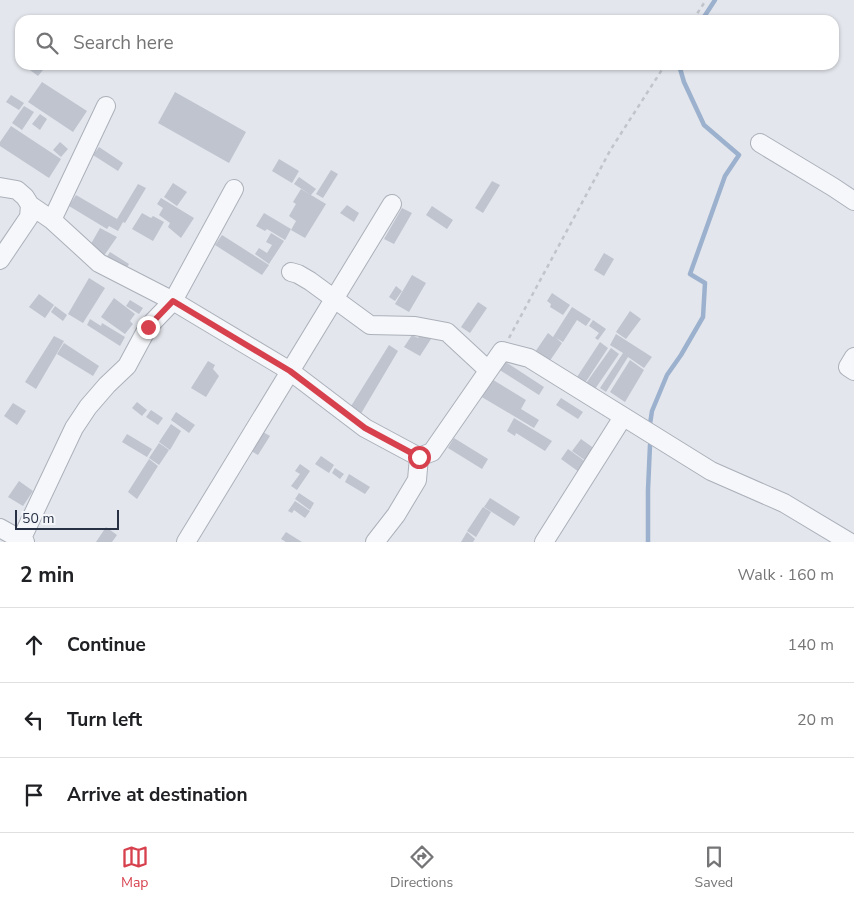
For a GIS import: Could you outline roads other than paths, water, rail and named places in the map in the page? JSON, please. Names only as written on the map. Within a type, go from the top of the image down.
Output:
[{"type":"street","points":[[52,220],[106,106]]},
{"type":"street","points":[[760,143],[854,201]]},
{"type":"street","points":[[0,187],[17,190],[30,205],[52,220],[99,263],[173,301],[290,371],[365,428],[419,457],[432,452],[502,350],[529,358],[711,471],[784,503],[849,542]]},
{"type":"street","points":[[1,530],[23,541],[74,428],[88,407],[107,385],[128,366],[148,327],[173,301],[234,189]]},
{"type":"street","points":[[186,542],[392,204]]},
{"type":"street","points":[[0,260],[29,217],[30,205]]},
{"type":"street","points":[[291,272],[310,281],[370,325],[415,326],[447,332],[488,370]]},
{"type":"street","points":[[854,357],[848,367],[854,371]]},
{"type":"street","points":[[544,542],[623,417]]},
{"type":"street","points":[[375,542],[396,515],[417,480],[419,457]]},
{"type":"waterway","points":[[705,15],[715,0]]},
{"type":"waterway","points":[[650,424],[652,411],[667,375],[703,317],[705,283],[690,274],[725,176],[739,155],[704,125],[680,70]]},
{"type":"waterway","points":[[648,542],[650,445]]}]
